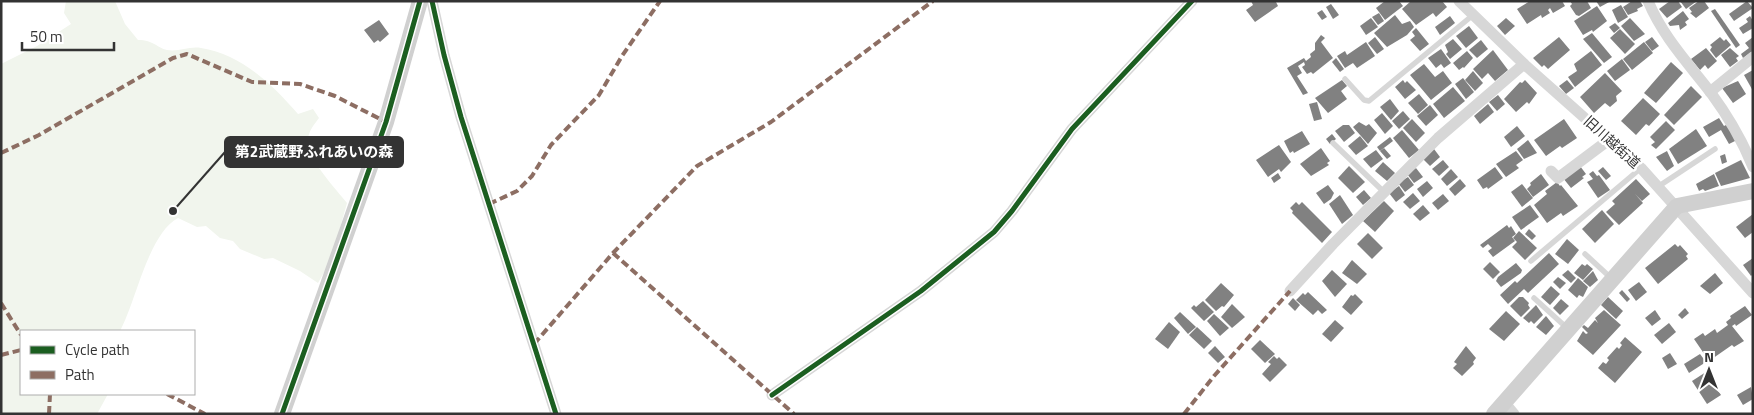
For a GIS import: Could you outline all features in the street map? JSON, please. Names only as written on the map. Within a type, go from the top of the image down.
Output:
[{"type":"street","points":[[282,414],[386,122],[420,1]]},
{"type":"street","points":[[432,1],[461,117],[556,414]]},
{"type":"street","points":[[772,395],[921,291],[994,232],[1012,211],[1072,129],[1192,1]]},
{"type":"street","name":"旧川越街道","points":[[1459,1],[1524,64],[1641,168],[1753,293]]},
{"type":"street","points":[[1648,1],[1654,16],[1687,65],[1710,92],[1742,141],[1753,167]]},
{"type":"street","points":[[1710,92],[1753,56]]},
{"type":"street","points":[[1290,291],[1438,138],[1524,64]]},
{"type":"street","points":[[1551,171],[1558,178],[1610,140]]},
{"type":"street","points":[[1504,410],[1568,329],[1677,206],[1753,190]]},
{"type":"lane","points":[[1345,79],[1364,100],[1369,101],[1473,15]]},
{"type":"lane","points":[[1333,143],[1385,192]]},
{"type":"lane","points":[[1659,186],[1715,149]]},
{"type":"lane","points":[[1530,261],[1641,168]]},
{"type":"lane","points":[[1585,254],[1612,279]]},
{"type":"lane","points":[[1534,298],[1568,329]]},
{"type":"shaded area","points":[[66,1],[115,1],[125,24],[138,40],[148,41],[167,50],[201,48],[216,51],[255,72],[278,92],[298,114],[313,109],[319,118],[312,128],[308,139],[311,155],[347,203],[331,260],[318,283],[300,271],[273,258],[264,259],[240,249],[233,241],[220,238],[206,226],[197,227],[178,218],[168,226],[151,253],[120,330],[20,330],[20,395],[107,395],[97,414],[1,414],[1,64],[37,46],[71,24],[64,13]]},
{"type":"building","points":[[1251,1],[1276,2],[1278,6],[1255,22],[1246,10],[1253,5]]},
{"type":"building","points":[[1385,1],[1399,1],[1403,6],[1385,20],[1376,8]]},
{"type":"building","points":[[1411,1],[1442,1],[1447,7],[1436,17],[1433,13],[1416,25],[1402,9]]},
{"type":"building","points":[[1530,1],[1562,1],[1565,6],[1553,13],[1550,8],[1548,10],[1550,13],[1542,18],[1541,15],[1527,24],[1517,9]]},
{"type":"building","points":[[1570,1],[1587,1],[1591,8],[1579,16],[1576,15],[1570,6],[1572,4]]},
{"type":"building","points":[[1596,1],[1611,1],[1600,7]]},
{"type":"building","points":[[1632,1],[1640,1],[1643,6],[1637,9],[1638,11],[1628,15],[1623,7]]},
{"type":"building","points":[[1670,1],[1678,1],[1682,7],[1667,18],[1659,9]]},
{"type":"building","points":[[1680,1],[1697,1],[1686,9]]},
{"type":"building","points":[[1699,1],[1704,1],[1709,8],[1696,18],[1690,13],[1692,12],[1689,8]]},
{"type":"building","points":[[1747,1],[1753,8],[1734,21],[1729,14]]},
{"type":"building","points":[[1331,4],[1339,15],[1333,19],[1326,7]]},
{"type":"building","points":[[1621,5],[1628,17],[1618,23],[1612,10]]},
{"type":"building","points":[[1597,6],[1607,21],[1593,32],[1592,30],[1583,35],[1574,21]]},
{"type":"building","points":[[1715,9],[1740,45],[1736,48],[1711,11]]},
{"type":"building","points":[[1322,10],[1327,17],[1322,20],[1317,13]]},
{"type":"building","points":[[1683,11],[1689,19],[1685,22],[1687,25],[1680,30],[1679,25],[1670,26],[1668,23]]},
{"type":"building","points":[[1379,13],[1384,21],[1378,25],[1372,17]]},
{"type":"building","points":[[1395,15],[1402,24],[1410,21],[1414,27],[1407,35],[1387,47],[1374,33]]},
{"type":"building","points":[[1450,16],[1455,23],[1440,35],[1435,27]]},
{"type":"building","points":[[1750,16],[1753,21],[1753,28],[1743,34],[1739,28],[1748,22],[1746,19]]},
{"type":"building","points":[[1371,18],[1378,27],[1366,35],[1360,26]]},
{"type":"building","points":[[1506,18],[1515,26],[1505,35],[1497,26]]},
{"type":"building","points":[[1630,18],[1645,34],[1634,41],[1621,26]]},
{"type":"building","points":[[379,20],[389,34],[380,42],[378,40],[374,43],[364,30]]},
{"type":"building","points":[[1615,23],[1620,28],[1614,33],[1609,27]]},
{"type":"building","points":[[1469,26],[1478,38],[1466,48],[1456,36]]},
{"type":"building","points":[[1416,28],[1429,44],[1420,51],[1410,40],[1415,36],[1412,32]]},
{"type":"building","points":[[1620,29],[1635,44],[1625,54],[1610,38]]},
{"type":"building","points":[[1592,33],[1612,57],[1604,63],[1583,39]]},
{"type":"building","points":[[1321,35],[1325,38],[1321,42],[1333,58],[1313,74],[1311,72],[1307,74],[1302,67],[1305,65],[1304,62],[1298,66],[1302,73],[1297,76],[1308,93],[1303,95],[1287,68],[1304,58],[1306,61],[1311,57],[1310,54],[1315,50],[1315,43]]},
{"type":"building","points":[[1375,37],[1384,49],[1377,54],[1368,43]]},
{"type":"building","points":[[1559,37],[1570,50],[1548,69],[1544,65],[1542,67],[1533,58]]},
{"type":"building","points":[[1652,37],[1659,46],[1652,51],[1645,42]]},
{"type":"building","points":[[1720,37],[1724,41],[1726,39],[1731,45],[1716,58],[1710,50],[1712,47],[1710,45]]},
{"type":"building","points":[[1753,37],[1753,51],[1743,58],[1741,54],[1749,48],[1745,43]]},
{"type":"building","points":[[1453,39],[1462,49],[1450,59],[1446,54],[1448,52],[1445,45]]},
{"type":"building","points":[[1481,40],[1488,49],[1477,58],[1469,50]]},
{"type":"building","points":[[1366,42],[1375,56],[1357,68],[1353,63],[1345,68],[1337,56],[1345,51],[1347,55]]},
{"type":"building","points":[[1644,42],[1653,53],[1632,70],[1623,59]]},
{"type":"building","points":[[1706,48],[1717,61],[1708,69],[1705,65],[1700,70],[1691,59]]},
{"type":"building","points":[[1730,48],[1739,56],[1736,58],[1738,61],[1730,67],[1721,55]]},
{"type":"building","points":[[1441,49],[1451,63],[1444,68],[1441,64],[1436,68],[1428,58]]},
{"type":"building","points":[[1493,50],[1508,70],[1495,81],[1488,73],[1482,79],[1473,69]]},
{"type":"building","points":[[1467,51],[1473,58],[1464,68],[1459,70],[1453,63]]},
{"type":"building","points":[[1591,51],[1602,65],[1575,87],[1568,77],[1577,71],[1574,64]]},
{"type":"building","points":[[1336,58],[1344,69],[1340,72],[1332,62]]},
{"type":"building","points":[[1622,59],[1630,70],[1615,81],[1607,71]]},
{"type":"building","points":[[1671,62],[1683,73],[1656,103],[1644,93]]},
{"type":"building","points":[[1424,64],[1435,77],[1443,71],[1452,83],[1431,100],[1410,75]]},
{"type":"building","points":[[1753,70],[1753,91],[1744,75]]},
{"type":"building","points":[[1473,71],[1483,83],[1475,91],[1465,80]]},
{"type":"building","points":[[1605,73],[1622,91],[1616,96],[1617,101],[1610,107],[1605,103],[1594,113],[1580,97]]},
{"type":"building","points":[[1463,78],[1474,92],[1466,99],[1455,84]]},
{"type":"building","points":[[1342,80],[1347,86],[1341,91],[1347,99],[1328,113],[1315,98]]},
{"type":"building","points":[[1403,80],[1405,83],[1407,81],[1416,90],[1405,99],[1395,87]]},
{"type":"building","points":[[1525,80],[1537,93],[1529,104],[1527,102],[1516,112],[1504,99],[1520,82],[1522,83]]},
{"type":"building","points":[[1567,80],[1574,88],[1566,94],[1559,86]]},
{"type":"building","points":[[1738,81],[1746,94],[1733,103],[1722,88]]},
{"type":"building","points":[[1691,86],[1702,97],[1674,125],[1664,115]]},
{"type":"building","points":[[1453,87],[1465,101],[1444,118],[1433,104]]},
{"type":"building","points":[[1419,94],[1428,105],[1418,114],[1408,103]]},
{"type":"building","points":[[1498,95],[1505,104],[1497,111],[1489,102]]},
{"type":"building","points":[[1643,98],[1660,114],[1649,126],[1646,124],[1636,135],[1621,121]]},
{"type":"building","points":[[1390,99],[1399,111],[1391,120],[1380,107]]},
{"type":"building","points":[[1317,102],[1322,119],[1314,121],[1309,104]]},
{"type":"building","points":[[1488,104],[1494,112],[1480,124],[1474,116]]},
{"type":"building","points":[[1430,105],[1438,115],[1426,126],[1417,116]]},
{"type":"building","points":[[1403,111],[1410,119],[1399,129],[1392,121]]},
{"type":"building","points":[[1382,113],[1393,126],[1385,134],[1374,120]]},
{"type":"building","points":[[1719,118],[1724,126],[1728,124],[1737,140],[1729,144],[1721,130],[1709,137],[1703,127]]},
{"type":"building","points":[[1412,119],[1425,133],[1416,142],[1403,128]]},
{"type":"building","points":[[1564,119],[1577,138],[1562,148],[1560,146],[1546,156],[1534,140]]},
{"type":"building","points":[[1666,121],[1675,130],[1656,149],[1651,145],[1655,142],[1650,137]]},
{"type":"building","points":[[1359,122],[1366,126],[1369,124],[1377,133],[1368,144],[1353,127]]},
{"type":"building","points":[[1343,125],[1349,125],[1355,133],[1344,142],[1335,131]]},
{"type":"building","points":[[1517,126],[1525,136],[1511,147],[1504,137]]},
{"type":"building","points":[[1696,129],[1707,146],[1678,164],[1669,149]]},
{"type":"building","points":[[1402,130],[1419,150],[1409,158],[1393,138]]},
{"type":"building","points":[[1302,131],[1310,144],[1294,153],[1293,151],[1290,153],[1284,141]]},
{"type":"building","points":[[1332,134],[1336,139],[1330,144],[1326,139]]},
{"type":"building","points":[[1360,136],[1368,146],[1356,155],[1348,146]]},
{"type":"building","points":[[1390,137],[1393,141],[1380,151],[1377,147]]},
{"type":"building","points":[[1528,140],[1537,153],[1524,159],[1517,149]]},
{"type":"building","points":[[1279,145],[1291,162],[1281,172],[1279,169],[1268,177],[1256,160]]},
{"type":"building","points":[[1321,148],[1330,161],[1327,163],[1329,165],[1311,176],[1300,164]]},
{"type":"building","points":[[1384,148],[1391,156],[1387,159],[1380,151]]},
{"type":"building","points":[[1434,149],[1440,157],[1430,166],[1423,159]]},
{"type":"building","points":[[1376,150],[1383,159],[1371,168],[1363,159]]},
{"type":"building","points":[[1516,151],[1523,160],[1516,165],[1519,168],[1506,177],[1496,164]]},
{"type":"building","points":[[1667,151],[1674,166],[1667,171],[1656,157]]},
{"type":"building","points":[[1725,154],[1727,162],[1722,164],[1720,156]]},
{"type":"building","points":[[1443,160],[1449,167],[1439,176],[1432,169]]},
{"type":"building","points":[[1741,160],[1750,178],[1721,186],[1715,173]]},
{"type":"building","points":[[1383,162],[1395,173],[1387,181],[1375,171]]},
{"type":"building","points":[[1349,166],[1365,182],[1353,193],[1338,178]]},
{"type":"building","points":[[1580,166],[1586,174],[1582,177],[1584,178],[1571,188],[1563,178]]},
{"type":"building","points":[[1495,167],[1503,178],[1488,189],[1487,187],[1483,189],[1477,180]]},
{"type":"building","points":[[1603,167],[1611,176],[1606,180],[1598,171]]},
{"type":"building","points":[[1416,168],[1423,177],[1414,183],[1407,174]]},
{"type":"building","points":[[1451,169],[1458,177],[1447,186],[1441,179]]},
{"type":"building","points":[[1593,171],[1597,176],[1599,175],[1610,190],[1598,198],[1587,182],[1593,179],[1589,174]]},
{"type":"building","points":[[1278,173],[1281,178],[1274,183],[1271,178]]},
{"type":"building","points":[[1541,174],[1549,185],[1533,197],[1527,189],[1531,185],[1530,183]]},
{"type":"building","points":[[1714,174],[1719,186],[1699,191],[1696,184]]},
{"type":"building","points":[[1408,177],[1414,185],[1405,192],[1398,183]]},
{"type":"building","points":[[1460,179],[1466,186],[1455,196],[1449,189]]},
{"type":"building","points":[[1636,179],[1650,194],[1642,201],[1635,194],[1643,203],[1619,225],[1606,212],[1615,204],[1612,201]]},
{"type":"building","points":[[1427,181],[1433,188],[1423,197],[1417,189]]},
{"type":"building","points":[[1557,182],[1578,206],[1563,216],[1561,213],[1547,223],[1534,205],[1547,194],[1545,191]]},
{"type":"building","points":[[1522,184],[1533,198],[1522,207],[1511,192]]},
{"type":"building","points":[[1328,185],[1334,193],[1331,199],[1324,204],[1316,193]]},
{"type":"building","points":[[1399,186],[1405,195],[1396,202],[1389,193]]},
{"type":"building","points":[[1364,190],[1371,198],[1363,205],[1356,197]]},
{"type":"building","points":[[1413,193],[1420,201],[1410,209],[1403,202]]},
{"type":"building","points":[[1443,194],[1449,201],[1438,210],[1432,203]]},
{"type":"building","points":[[1340,195],[1353,215],[1342,224],[1329,204]]},
{"type":"building","points":[[1384,201],[1394,211],[1375,232],[1363,221]]},
{"type":"building","points":[[1296,202],[1299,205],[1302,202],[1332,232],[1322,243],[1292,213],[1293,211],[1290,208]]},
{"type":"building","points":[[1423,205],[1430,213],[1420,221],[1413,214]]},
{"type":"building","points":[[1530,205],[1539,217],[1521,230],[1512,217]]},
{"type":"building","points":[[1602,210],[1614,224],[1595,243],[1582,229]]},
{"type":"building","points":[[1753,214],[1753,232],[1745,238],[1736,227]]},
{"type":"building","points":[[1507,225],[1509,228],[1511,226],[1516,234],[1512,237],[1515,241],[1493,257],[1488,251],[1492,248],[1488,244],[1483,248],[1480,245]]},
{"type":"building","points":[[1529,229],[1536,236],[1532,240],[1525,234]]},
{"type":"building","points":[[1519,231],[1537,248],[1525,260],[1512,247],[1517,242],[1513,238]]},
{"type":"building","points":[[1368,233],[1383,248],[1372,259],[1357,244]]},
{"type":"building","points":[[1567,239],[1579,250],[1568,264],[1555,254]]},
{"type":"building","points":[[1675,244],[1678,247],[1680,245],[1688,254],[1686,256],[1688,259],[1658,284],[1645,268]]},
{"type":"building","points":[[1549,253],[1559,264],[1528,293],[1524,289],[1508,304],[1500,295],[1515,281],[1517,283]]},
{"type":"building","points":[[1753,258],[1753,274],[1751,276],[1743,265]]},
{"type":"building","points":[[1352,260],[1367,274],[1357,284],[1342,273]]},
{"type":"building","points":[[1490,262],[1500,272],[1493,279],[1483,269]]},
{"type":"building","points":[[1516,263],[1522,270],[1521,273],[1501,287],[1496,281],[1498,277]]},
{"type":"building","points":[[1582,264],[1585,266],[1587,264],[1593,269],[1583,280],[1574,273]]},
{"type":"building","points":[[1332,270],[1347,284],[1335,297],[1322,281]]},
{"type":"building","points":[[1568,270],[1576,278],[1571,283],[1562,275]]},
{"type":"building","points":[[1593,271],[1598,280],[1590,287],[1583,281]]},
{"type":"building","points":[[1715,273],[1723,283],[1710,294],[1700,286]]},
{"type":"building","points":[[1558,277],[1566,283],[1560,289],[1553,282]]},
{"type":"building","points":[[1578,278],[1588,287],[1583,297],[1579,295],[1577,298],[1568,290]]},
{"type":"building","points":[[1639,282],[1647,292],[1636,301],[1628,290]]},
{"type":"building","points":[[1221,283],[1234,295],[1224,307],[1222,306],[1216,311],[1205,300]]},
{"type":"building","points":[[1551,286],[1560,294],[1550,305],[1541,297]]},
{"type":"building","points":[[1622,290],[1630,299],[1627,302],[1619,293]]},
{"type":"building","points":[[1308,292],[1327,310],[1322,314],[1318,310],[1313,315],[1296,300],[1303,293],[1305,295]]},
{"type":"building","points":[[1355,294],[1363,302],[1351,315],[1342,307],[1351,295]]},
{"type":"building","points":[[1519,297],[1523,297],[1529,303],[1530,308],[1521,317],[1510,306]]},
{"type":"building","points":[[1608,297],[1623,311],[1616,319],[1601,305]]},
{"type":"building","points":[[1293,298],[1300,305],[1295,311],[1288,304]]},
{"type":"building","points":[[1561,299],[1569,306],[1560,315],[1553,308]]},
{"type":"building","points":[[1203,301],[1214,312],[1204,321],[1191,308],[1194,305],[1196,307]]},
{"type":"building","points":[[1232,304],[1245,317],[1232,328],[1221,317]]},
{"type":"building","points":[[1536,305],[1543,315],[1534,324],[1531,321],[1529,323],[1523,318]]},
{"type":"building","points":[[1745,306],[1752,315],[1736,326],[1735,324],[1732,326],[1744,341],[1734,347],[1732,345],[1709,361],[1694,339],[1703,333],[1705,336],[1715,329],[1717,333],[1728,325],[1726,322],[1731,318],[1730,316]]},
{"type":"building","points":[[1685,308],[1689,313],[1682,319],[1678,315]]},
{"type":"building","points":[[1604,310],[1621,325],[1593,355],[1577,341],[1583,331],[1586,334],[1588,333],[1582,327],[1584,325],[1588,328],[1595,320],[1598,323],[1595,318]]},
{"type":"building","points":[[1655,310],[1661,319],[1652,326],[1645,318]]},
{"type":"building","points":[[1506,311],[1520,324],[1504,341],[1489,329]]},
{"type":"building","points":[[1180,312],[1196,327],[1188,334],[1174,318]]},
{"type":"building","points":[[1214,314],[1229,328],[1220,336],[1207,321]]},
{"type":"building","points":[[1546,316],[1554,326],[1546,335],[1536,327]]},
{"type":"building","points":[[1335,320],[1344,328],[1331,342],[1322,334]]},
{"type":"building","points":[[1169,322],[1180,332],[1168,349],[1155,339]]},
{"type":"building","points":[[1669,323],[1676,332],[1662,344],[1654,335]]},
{"type":"building","points":[[1197,327],[1212,341],[1204,349],[1189,335]]},
{"type":"building","points":[[1625,337],[1642,352],[1615,383],[1598,368],[1603,362],[1606,364],[1609,360],[1607,358],[1617,347],[1619,349],[1622,345],[1620,343]]},
{"type":"building","points":[[1260,340],[1275,354],[1265,363],[1251,349]]},
{"type":"building","points":[[1215,346],[1225,357],[1218,363],[1208,353]]},
{"type":"building","points":[[1466,346],[1476,358],[1473,362],[1474,364],[1462,376],[1453,368],[1457,364],[1454,362]]},
{"type":"building","points":[[1670,353],[1677,364],[1668,369],[1662,358]]},
{"type":"building","points":[[1700,354],[1706,362],[1689,373],[1684,364]]},
{"type":"building","points":[[1274,356],[1277,359],[1279,357],[1287,365],[1270,382],[1262,374],[1271,364],[1268,362]]},
{"type":"building","points":[[1706,372],[1721,395],[1707,404],[1692,381]]},
{"type":"building","points":[[1751,387],[1753,399],[1743,405],[1737,395]]},
{"type":"marked path","points":[[489,204],[517,191],[532,176],[551,145],[599,95],[622,56],[660,1]]},
{"type":"marked path","points":[[534,344],[613,253],[697,166],[771,122],[933,1]]},
{"type":"marked path","points":[[1,153],[39,135],[173,58],[187,54],[252,82],[300,84],[335,96],[386,122]]},
{"type":"marked path","points":[[613,253],[794,414]]},
{"type":"marked path","points":[[1184,414],[1214,376],[1290,291]]},
{"type":"marked path","points":[[1,303],[20,333]]},
{"type":"marked path","points":[[1,355],[20,350]]},
{"type":"marked path","points":[[49,414],[50,395]]},
{"type":"marked path","points":[[169,395],[205,414]]},
{"type":"cycle path","points":[[282,414],[386,122],[420,1]]},
{"type":"cycle path","points":[[432,1],[461,117],[556,414]]},
{"type":"cycle path","points":[[772,395],[921,291],[994,232],[1012,211],[1072,129],[1192,1]]},
{"type":"place","name":"第2武蔵野ふれあいの森","points":[[173,211]]}]
